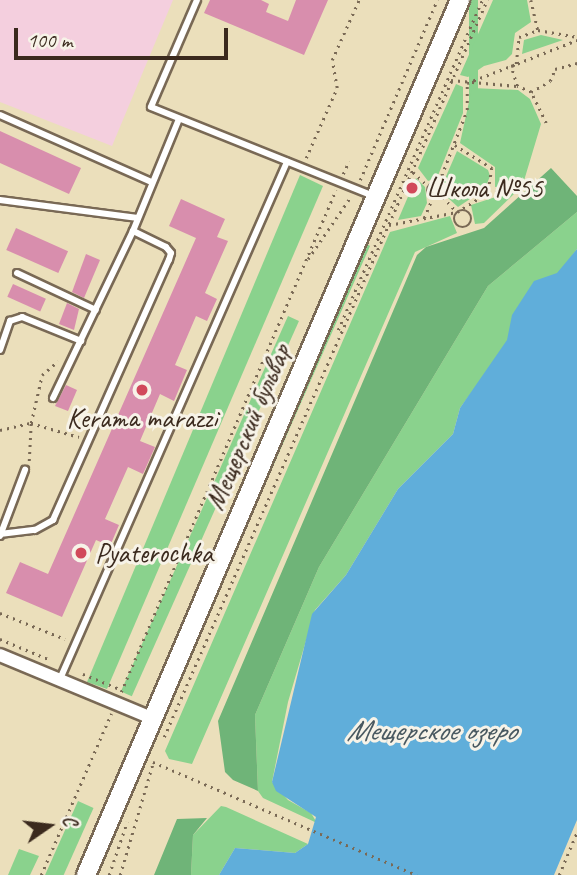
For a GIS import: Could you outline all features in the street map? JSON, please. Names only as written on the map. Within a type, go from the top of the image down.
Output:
[{"type":"main road","name":"Мещерский бульвар","points":[[86,875],[150,718],[460,0]]},
{"type":"street","points":[[0,655],[150,718]]},
{"type":"lane","points":[[197,0],[151,107],[376,197]]},
{"type":"lane","points":[[0,115],[151,182]]},
{"type":"lane","points":[[53,398],[133,231],[179,119]]},
{"type":"lane","points":[[59,680],[288,162]]},
{"type":"lane","points":[[0,200],[138,218]]},
{"type":"lane","points":[[24,470],[0,535],[35,530],[53,520],[171,253],[133,231]]},
{"type":"lane","points":[[16,273],[96,310]]},
{"type":"lane","points":[[0,350],[10,321],[22,317],[81,341]]},
{"type":"path","points":[[301,167],[337,88],[332,60],[359,0]]},
{"type":"path","points":[[304,265],[356,189],[438,0]]},
{"type":"path","points":[[120,875],[151,761],[487,0]]},
{"type":"path","points":[[531,0],[538,30]]},
{"type":"path","points":[[516,64],[519,37],[538,30],[577,39]]},
{"type":"path","points":[[467,83],[577,39]]},
{"type":"path","points":[[531,92],[550,81],[555,69],[577,63]]},
{"type":"path","points":[[516,64],[511,66],[517,86]]},
{"type":"path","points":[[448,79],[517,86],[531,92],[546,123]]},
{"type":"path","points":[[428,186],[439,182],[467,110],[467,83]]},
{"type":"path","points":[[454,144],[492,168],[488,193]]},
{"type":"path","points":[[411,171],[428,186],[432,200],[424,218]]},
{"type":"path","points":[[41,875],[339,182]]},
{"type":"path","points":[[439,182],[445,189],[443,197]]},
{"type":"path","points":[[387,225],[457,212],[470,214],[467,227],[454,223],[457,212],[488,193],[528,187]]},
{"type":"path","points":[[432,200],[443,197]]},
{"type":"path","points":[[443,197],[457,212]]},
{"type":"path","points":[[24,470],[32,448],[31,423],[42,375],[48,367],[74,357]]},
{"type":"path","points":[[0,430],[31,423],[57,427],[88,441]]},
{"type":"path","points":[[0,613],[75,643]]},
{"type":"path","points":[[151,761],[417,875]]},
{"type":"path","points":[[559,875],[577,832]]},
{"type":"shaded area","points":[[0,0],[173,0],[112,146],[0,102]]},
{"type":"green space","points":[[469,0],[478,0],[478,110],[469,110]]},
{"type":"green space","points":[[493,0],[527,0],[531,22],[515,33],[512,54],[506,60],[484,66],[468,77],[460,75]]},
{"type":"green space","points":[[541,35],[563,40],[522,54],[524,40]]},
{"type":"green space","points":[[456,84],[463,87],[463,113],[437,178],[428,181],[418,168]]},
{"type":"green space","points":[[472,88],[518,90],[530,99],[541,124],[523,184],[495,187],[495,167],[460,143]]},
{"type":"green space","points":[[457,151],[488,170],[490,176],[485,189],[458,207],[448,198],[444,181]]},
{"type":"green space","points":[[551,168],[577,196],[577,212],[488,286],[319,567],[255,715],[258,791],[233,780],[225,772],[218,721],[417,255],[426,247],[484,228]]},
{"type":"green space","points":[[300,175],[323,186],[107,689],[87,682]]},
{"type":"green space","points":[[416,178],[425,187],[427,203],[421,216],[398,220]]},
{"type":"green space","points":[[511,192],[514,194],[484,223],[475,224],[471,205]]},
{"type":"green space","points":[[577,212],[577,249],[460,408],[453,434],[398,489],[346,575],[315,610],[288,702],[272,782],[288,800],[311,813],[317,823],[263,798],[258,791],[255,715],[319,567],[488,286]]},
{"type":"green space","points":[[450,216],[457,233],[415,252],[192,764],[169,759],[165,751],[390,232]]},
{"type":"green space","points":[[366,243],[370,246],[147,753],[144,751]]},
{"type":"green space","points":[[288,316],[299,321],[132,696],[121,691]]},
{"type":"green space","points":[[78,801],[94,808],[64,875],[45,875]]},
{"type":"green space","points":[[221,806],[308,844],[295,853],[235,848],[219,875],[191,875],[193,835]]},
{"type":"green space","points":[[207,818],[193,835],[191,875],[154,875],[177,819]]},
{"type":"green space","points":[[19,849],[39,856],[30,875],[8,875]]},
{"type":"water","name":"Мещерское озеро","points":[[577,249],[577,820],[554,875],[219,875],[235,848],[295,853],[308,844],[316,817],[276,791],[272,782],[312,614],[346,575],[398,489],[453,434],[460,408],[507,340],[512,315],[534,281],[557,273]]},
{"type":"building","points":[[210,0],[261,0],[269,4],[266,12],[288,21],[296,0],[328,0],[304,55],[204,13]]},
{"type":"building","points":[[0,131],[81,168],[69,194],[0,163]]},
{"type":"building","points":[[181,199],[225,219],[217,237],[228,241],[205,293],[217,299],[207,321],[196,316],[175,365],[187,370],[174,401],[160,394],[140,441],[155,447],[143,474],[128,467],[105,519],[119,525],[110,546],[96,540],[62,617],[6,593],[20,562],[48,574],[196,238],[169,226]]},
{"type":"building","points":[[16,228],[68,251],[58,273],[6,250]]},
{"type":"building","points":[[86,254],[100,260],[84,298],[72,292]]},
{"type":"building","points":[[13,284],[46,299],[40,311],[7,297]]},
{"type":"building","points":[[67,303],[79,309],[74,330],[59,324]]},
{"type":"building","points":[[66,385],[77,390],[68,411],[55,406]]},
{"type":"place","name":"Школа №55","points":[[412,188]]},
{"type":"place","name":"Kerama marazzi","points":[[142,390]]},
{"type":"place","name":"Pyaterochka","points":[[81,553]]}]
